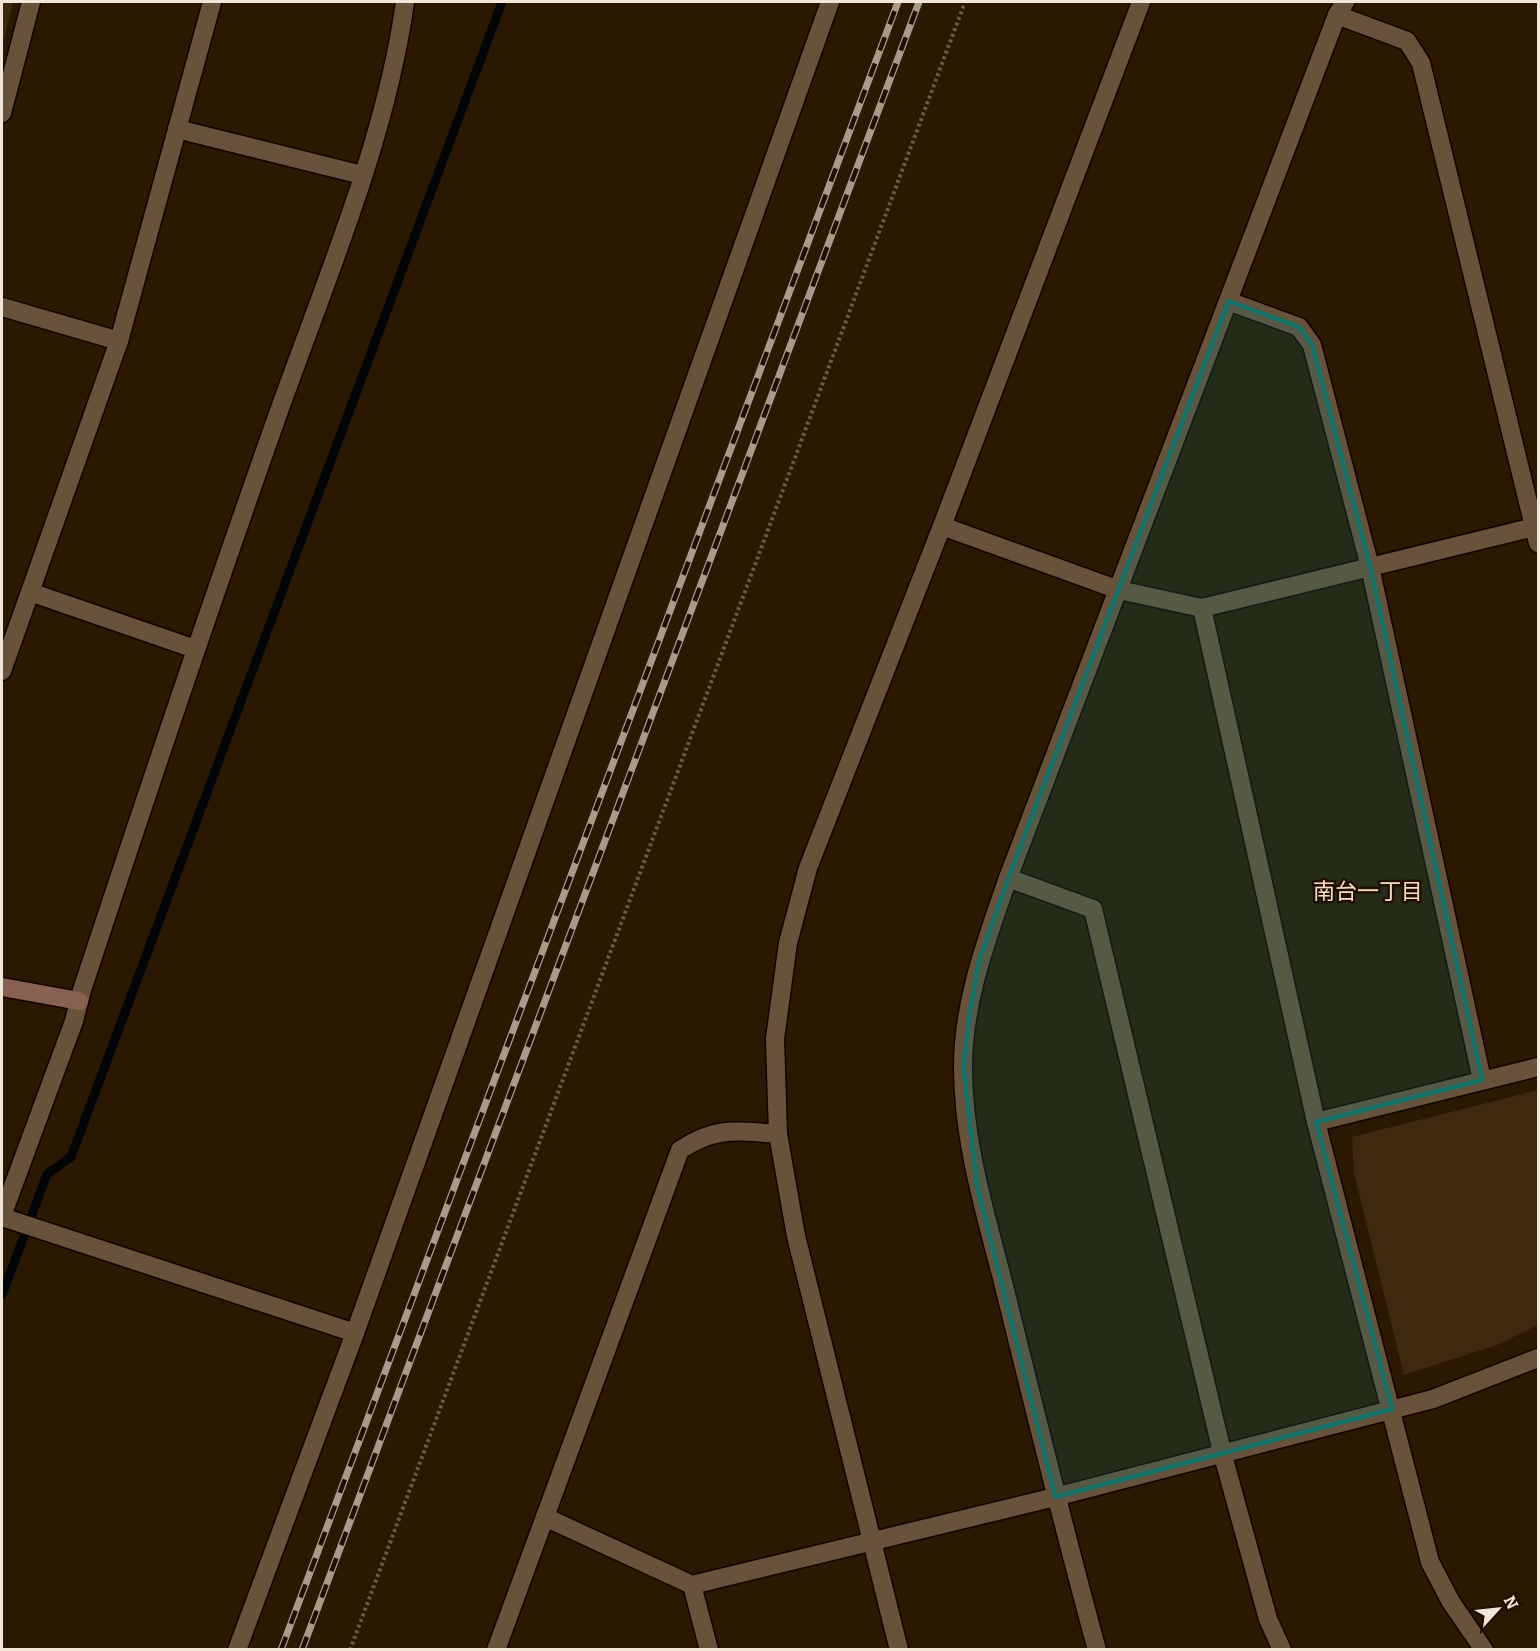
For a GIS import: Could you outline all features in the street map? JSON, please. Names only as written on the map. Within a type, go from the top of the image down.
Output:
[{"type":"street","points":[[2,113],[31,2]]},
{"type":"street","points":[[2,671],[119,341],[212,2]]},
{"type":"street","points":[[355,1333],[2,1217],[74,1021],[195,649],[362,175],[398,50],[405,2]]},
{"type":"street","points":[[237,1650],[355,1333],[830,2]]},
{"type":"street","points":[[899,1650],[796,1236],[778,1134],[775,1039],[788,943],[808,868],[942,526],[1141,2]]},
{"type":"street","points":[[942,526],[1119,590],[1203,608],[1370,567],[1537,532],[1421,63],[1407,41],[1341,8],[1228,301],[1119,590],[1008,878],[978,963],[963,1065],[966,1122],[977,1189],[1006,1294],[1055,1497],[1097,1650]]},
{"type":"street","points":[[177,129],[362,175]]},
{"type":"street","points":[[1228,301],[1299,327],[1312,345],[1370,567],[1482,1080]]},
{"type":"street","points":[[2,308],[119,341]]},
{"type":"street","points":[[30,592],[195,649]]},
{"type":"street","points":[[1203,608],[1316,1122],[1430,1562],[1451,1602],[1484,1650]]},
{"type":"street","points":[[1008,878],[1093,909],[1222,1452],[1268,1619],[1282,1650]]},
{"type":"street","points":[[2,987],[79,1001]]},
{"type":"street","points":[[1316,1122],[1539,1067]]},
{"type":"street","points":[[496,1650],[680,1150],[703,1135],[733,1131],[778,1134]]},
{"type":"street","points":[[545,1517],[692,1585],[872,1539],[1055,1497],[1433,1399],[1539,1358]]},
{"type":"street","points":[[692,1585],[709,1650]]},
{"type":"path","points":[[350,1650],[965,2]]},
{"type":"highlighted area","points":[[1228,301],[1299,327],[1312,345],[1370,567],[1482,1080],[1316,1122],[1392,1409],[1055,1497],[977,1189],[963,1065],[969,1016],[978,963],[1008,878]]},
{"type":"shaded area","points":[[2,2],[13,2],[2,47]]},
{"type":"shaded area","points":[[1538,1090],[1538,1325],[1497,1345],[1404,1375],[1354,1173],[1352,1137]]},
{"type":"waterway","points":[[2,1295],[47,1174],[71,1157],[502,2]]},
{"type":"railway","points":[[281,1650],[898,2]]},
{"type":"railway","points":[[302,1650],[919,2]]},
{"type":"district","name":"南台一丁目","points":[[1368,891]]}]
